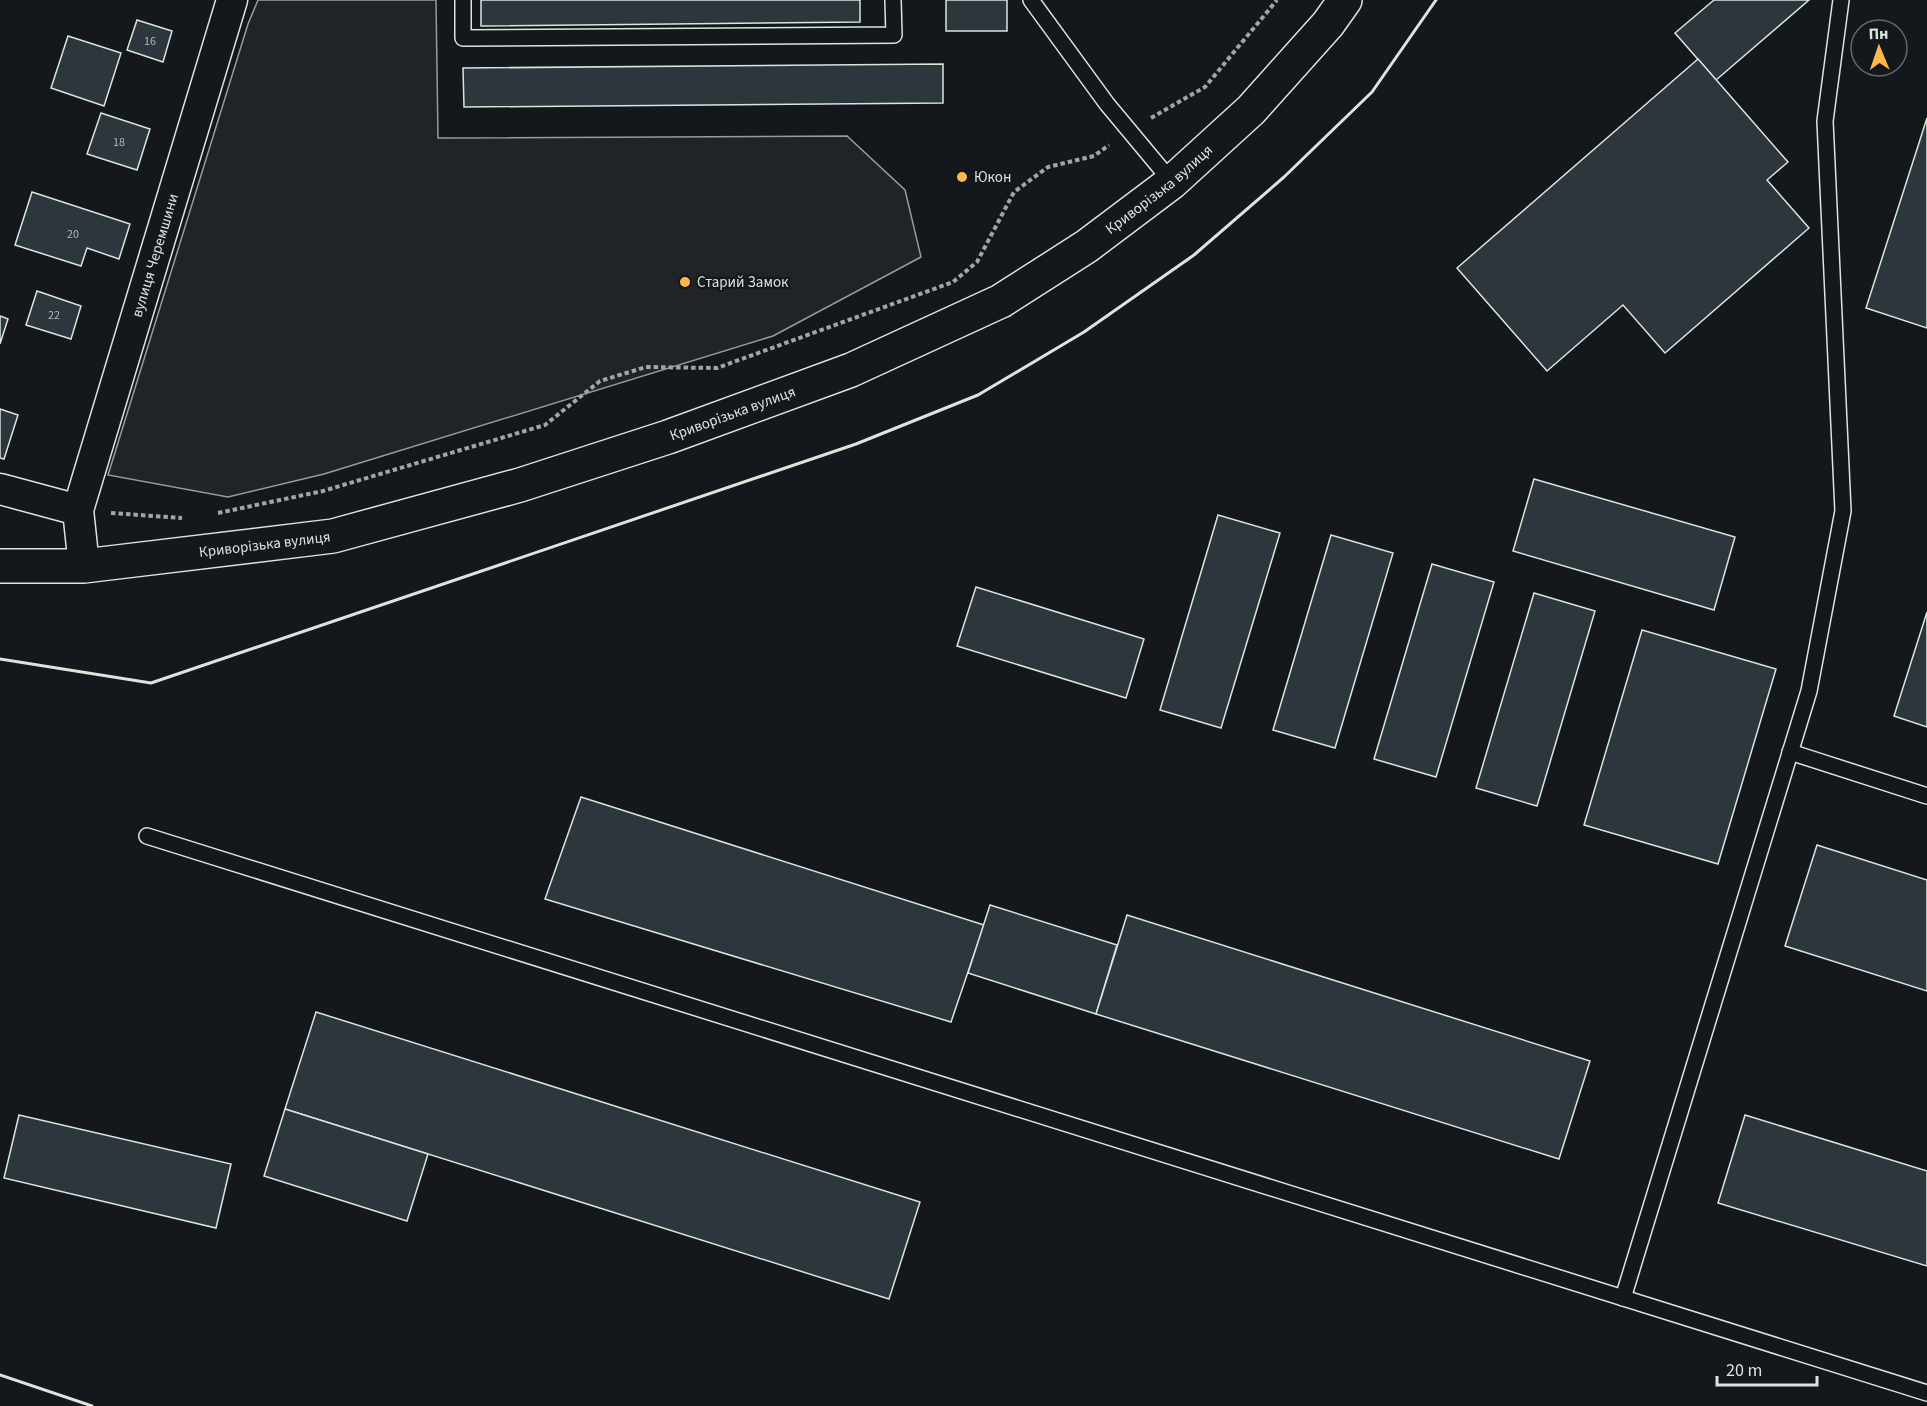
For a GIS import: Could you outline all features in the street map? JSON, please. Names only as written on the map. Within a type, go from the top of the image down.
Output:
[{"type":"main road","name":"Криворізька вулиця","points":[[0,566],[84,566],[333,536],[520,485],[668,437],[851,370],[1001,301],[1088,246],[1172,182],[1251,110],[1328,24],[1345,0]]},
{"type":"street","name":"вулиця Черемшини","points":[[78,510],[232,0]]},
{"type":"street","points":[[0,489],[78,510],[84,566]]},
{"type":"lane","points":[[463,0],[463,39],[894,35],[893,0]]},
{"type":"lane","points":[[1031,0],[1107,104],[1172,182]]},
{"type":"lane","points":[[1623,1298],[1809,690],[1843,511],[1825,120],[1841,0]]},
{"type":"lane","points":[[1790,752],[1927,796]]},
{"type":"lane","points":[[147,836],[1927,1393]]},
{"type":"path","points":[[214,514],[323,490],[545,425],[600,381],[646,367],[717,368],[953,282],[977,262],[1014,192],[1048,167],[1094,156],[1129,131],[1205,87],[1277,0]]},
{"type":"path","points":[[78,510],[193,519]]},
{"type":"shaded area","points":[[258,0],[436,0],[438,138],[847,136],[905,190],[921,257],[773,336],[324,474],[228,497],[108,475],[248,24]]},
{"type":"building","points":[[481,0],[860,0],[860,22],[481,26]]},
{"type":"building","points":[[946,0],[1007,0],[1007,31],[946,31]]},
{"type":"building","points":[[1714,0],[1809,0],[1716,80],[1675,33]]},
{"type":"building","points":[[137,20],[172,31],[163,62],[127,50]]},
{"type":"building","points":[[68,36],[121,53],[104,106],[51,88]]},
{"type":"building","points":[[1698,59],[1788,162],[1767,180],[1809,228],[1665,353],[1623,305],[1547,371],[1457,268]]},
{"type":"building","points":[[943,64],[943,103],[464,107],[463,68]]},
{"type":"building","points":[[101,113],[150,129],[137,170],[87,154]]},
{"type":"building","points":[[1927,118],[1927,328],[1866,308]]},
{"type":"building","points":[[32,192],[130,224],[119,259],[87,248],[81,266],[15,245]]},
{"type":"building","points":[[37,291],[81,306],[71,339],[26,325]]},
{"type":"building","points":[[0,316],[8,319],[0,344]]},
{"type":"building","points":[[0,409],[18,415],[4,459],[0,458]]},
{"type":"building","points":[[1534,479],[1735,537],[1714,610],[1513,551]]},
{"type":"building","points":[[1218,515],[1280,533],[1221,728],[1160,710]]},
{"type":"building","points":[[1331,535],[1393,553],[1335,748],[1273,730]]},
{"type":"building","points":[[1432,564],[1494,582],[1436,777],[1374,759]]},
{"type":"building","points":[[976,587],[1144,639],[1126,698],[957,646]]},
{"type":"building","points":[[1534,593],[1595,611],[1537,806],[1476,788]]},
{"type":"building","points":[[1927,612],[1927,727],[1894,716]]},
{"type":"building","points":[[1642,630],[1776,669],[1718,864],[1584,825]]},
{"type":"building","points":[[581,797],[984,925],[951,1022],[545,899]]},
{"type":"building","points":[[1817,845],[1927,880],[1927,991],[1785,946]]},
{"type":"building","points":[[990,905],[1117,945],[1096,1014],[968,973]]},
{"type":"building","points":[[1127,915],[1590,1061],[1559,1159],[1096,1014]]},
{"type":"building","points":[[316,1012],[920,1202],[889,1299],[285,1109]]},
{"type":"building","points":[[285,1109],[428,1154],[407,1221],[264,1176]]},
{"type":"building","points":[[19,1115],[231,1164],[216,1228],[4,1178]]},
{"type":"building","points":[[1745,1115],[1927,1171],[1927,1266],[1718,1203]]},
{"type":"wall","points":[[0,659],[151,683],[856,444],[978,395],[1084,332],[1194,255],[1284,177],[1372,92],[1436,0]]},
{"type":"wall","points":[[0,1375],[92,1406]]},
{"type":"place","name":"Юкон","points":[[962,177]]},
{"type":"place","name":"Старий Замок","points":[[685,282]]}]
